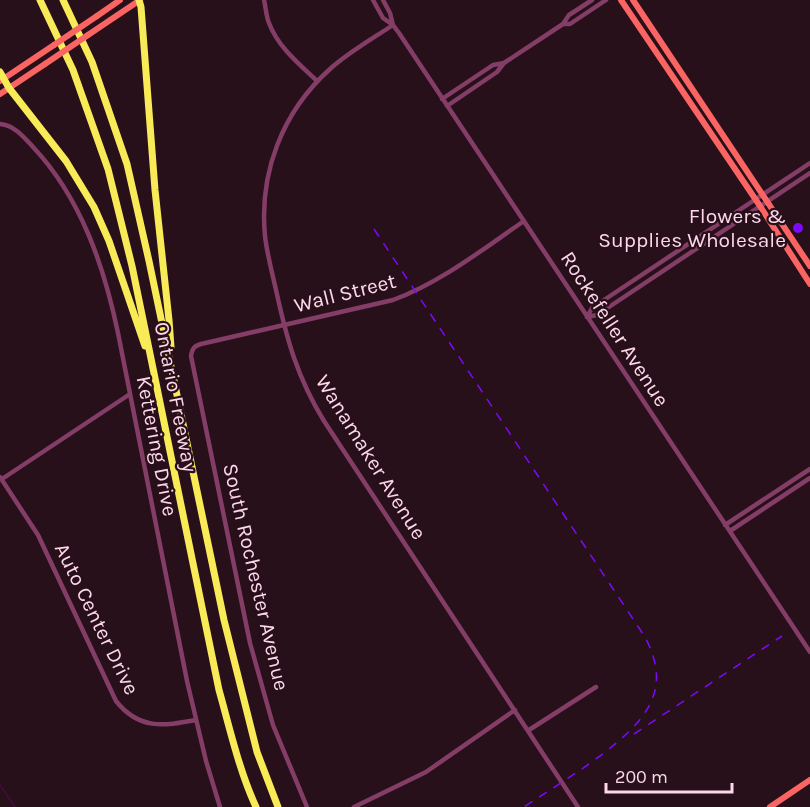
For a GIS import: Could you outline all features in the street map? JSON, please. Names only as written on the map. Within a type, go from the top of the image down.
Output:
[{"type":"highway","name":"Ontario Freeway","points":[[40,0],[73,70],[108,169],[132,266],[219,690],[255,807]]},
{"type":"highway","name":"Ontario Freeway","points":[[63,0],[92,62],[127,164],[224,620],[257,752],[278,807]]},
{"type":"highway","points":[[139,0],[155,190],[170,320],[171,367]]},
{"type":"highway","points":[[1,77],[66,161],[94,207],[109,241],[153,371]]},
{"type":"main road","points":[[1,77],[40,54],[120,0]]},
{"type":"main road","points":[[0,94],[139,0]]},
{"type":"main road","points":[[621,0],[810,284]]},
{"type":"main road","points":[[633,0],[810,266]]},
{"type":"main road","points":[[770,807],[810,780]]},
{"type":"street","points":[[264,0],[268,21],[276,37],[289,54],[317,81]]},
{"type":"street","name":"Rockefeller Avenue","points":[[373,0],[383,18],[393,25]]},
{"type":"street","name":"Rockefeller Avenue","points":[[383,0],[393,25],[810,652]]},
{"type":"street","points":[[447,106],[497,72],[504,63],[563,24],[569,15],[592,0]]},
{"type":"street","points":[[563,24],[570,24],[606,0]]},
{"type":"street","name":"Wanamaker Avenue","points":[[393,25],[344,57],[317,81],[299,102],[284,128],[272,158],[266,184],[264,217],[266,243],[284,325],[295,363],[324,422],[578,807]]},
{"type":"street","points":[[442,99],[493,65],[504,63]]},
{"type":"street","name":"Kettering Drive","points":[[0,124],[10,126],[17,131],[39,153],[64,189],[95,248],[104,275],[114,310],[181,653],[196,720],[220,807]]},
{"type":"street","points":[[587,316],[592,308],[810,163]]},
{"type":"street","points":[[587,316],[597,315],[810,173]]},
{"type":"street","name":"Wall Street","points":[[193,349],[201,344],[393,300],[439,278],[524,221]]},
{"type":"street","name":"South Rochester Avenue","points":[[193,349],[191,356],[250,643],[273,725],[307,807]]},
{"type":"street","points":[[1,478],[130,394]]},
{"type":"street","points":[[725,525],[810,469]]},
{"type":"street","name":"Auto Center Drive","points":[[1,478],[38,535],[116,701],[133,718],[148,724],[172,725],[196,720]]},
{"type":"street","points":[[730,531],[810,478]]},
{"type":"street","points":[[529,730],[596,687]]},
{"type":"street","points":[[354,807],[426,772],[515,710]]},
{"type":"waterway","points":[[0,785],[15,807]]},
{"type":"railway","points":[[374,229],[645,637],[653,656],[656,673],[655,688],[651,702],[643,716],[619,741],[575,774],[524,807]]},
{"type":"railway","points":[[634,734],[782,636]]},
{"type":"place","name":"Flowers & Supplies Wholesale","points":[[798,228]]}]
